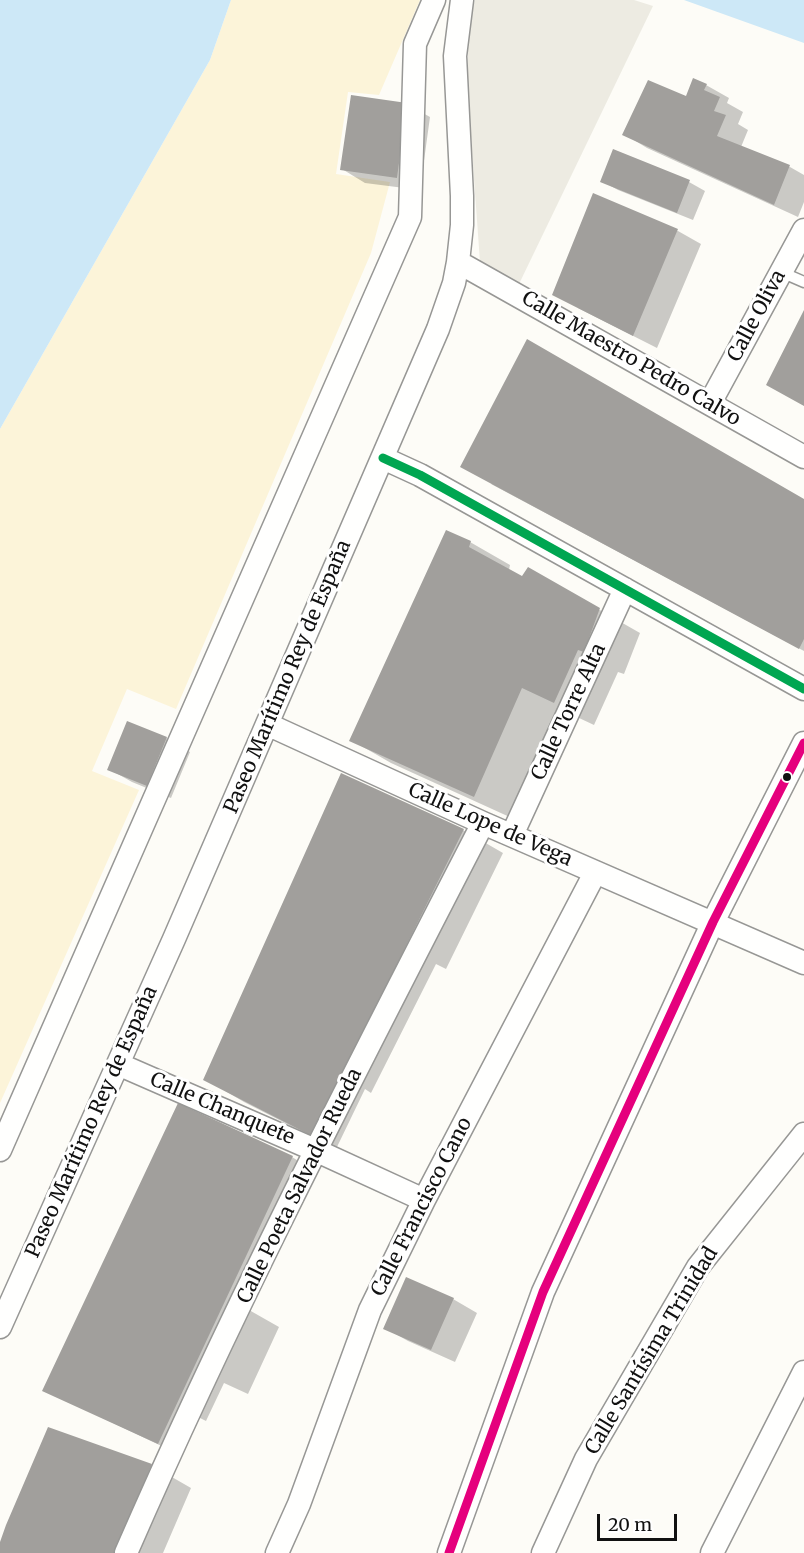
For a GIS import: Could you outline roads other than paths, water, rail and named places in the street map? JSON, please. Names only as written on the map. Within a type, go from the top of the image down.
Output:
[{"type":"street","points":[[0,1150],[410,217],[415,44],[434,0]]},
{"type":"street","name":"Paseo Marítimo Rey de España","points":[[0,1328],[268,725],[438,329],[458,262],[462,196],[454,56],[462,0]]},
{"type":"street","name":"Calle Oliva","points":[[710,403],[804,230]]},
{"type":"street","name":"Calle Maestro Pedro Calvo","points":[[458,262],[804,457]]},
{"type":"street","points":[[383,458],[420,475],[804,689]]},
{"type":"street","name":"Calle Torre Alta","points":[[512,836],[625,589]]},
{"type":"street","name":"Calle Lope de Vega","points":[[268,725],[595,873],[804,963]]},
{"type":"street","points":[[449,1553],[543,1292],[713,922],[804,743]]},
{"type":"street","name":"Calle Poeta Salvador Rueda","points":[[126,1553],[168,1457],[315,1150],[483,823]]},
{"type":"street","name":"Calle Francisco Cano","points":[[278,1553],[299,1504],[370,1310],[424,1200],[595,873]]},
{"type":"street","name":"Calle Chanquete","points":[[118,1064],[424,1200]]},
{"type":"street","name":"Calle Santísima Trinidad","points":[[543,1553],[586,1459],[698,1267],[804,1134]]},
{"type":"street","points":[[712,1553],[804,1372]]},
{"type":"lane","points":[[781,272],[804,282]]},
{"type":"water","points":[[0,0],[231,0],[210,60],[0,429]]},
{"type":"water","points":[[684,0],[804,0],[804,43]]}]
